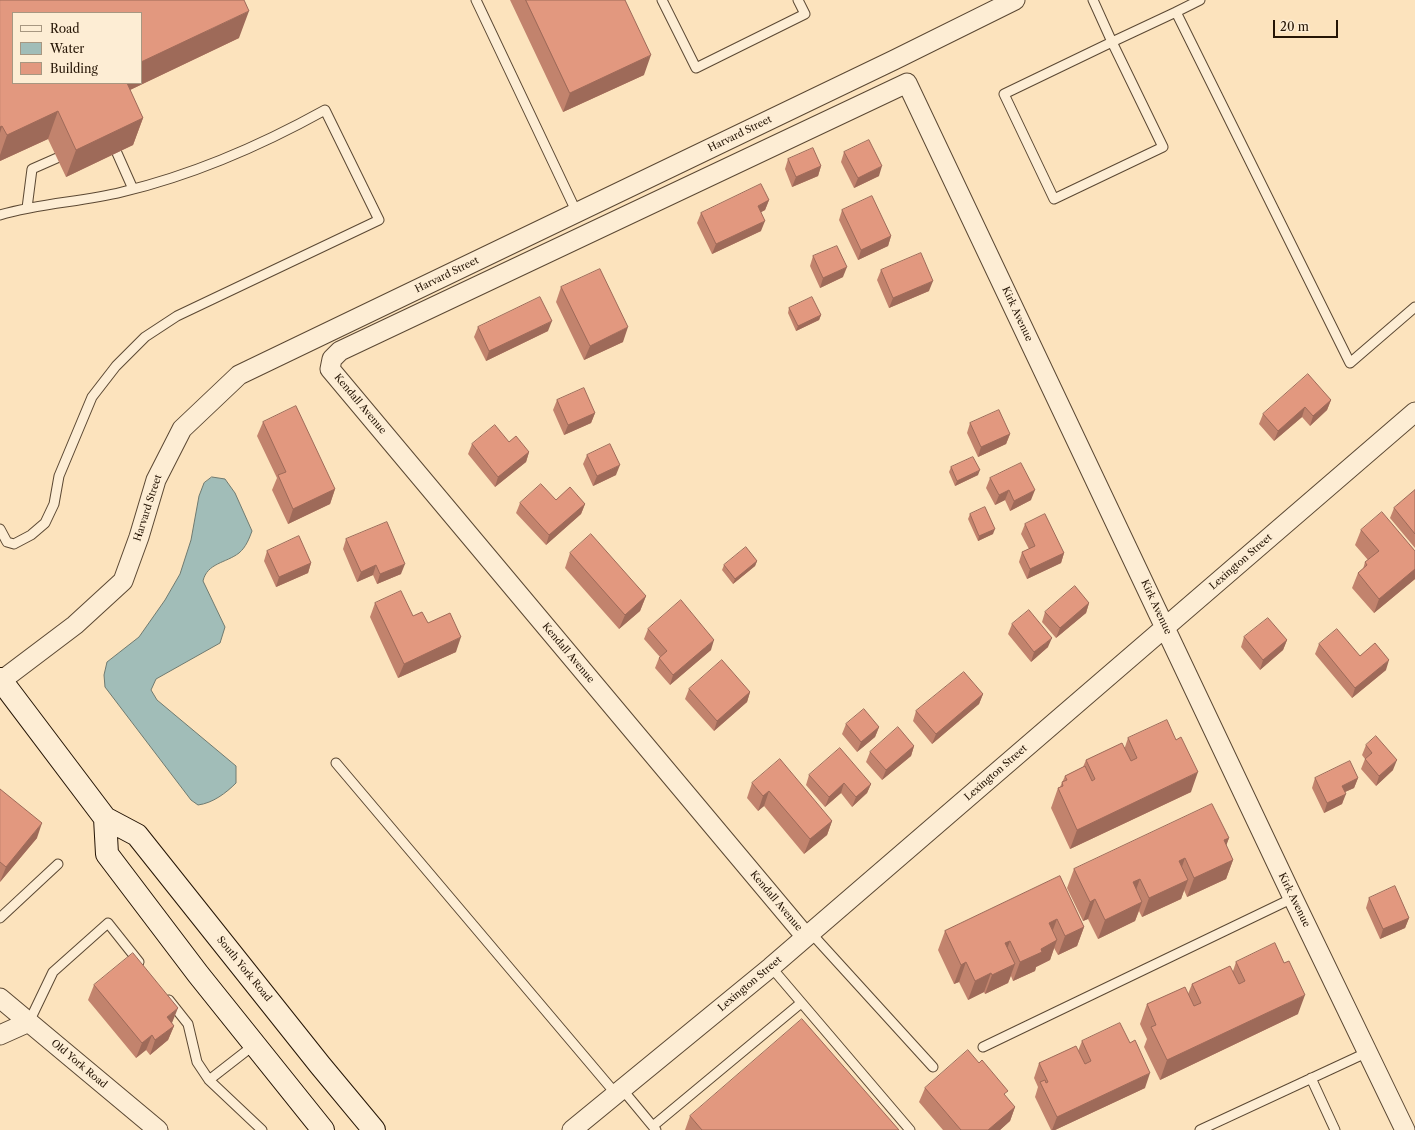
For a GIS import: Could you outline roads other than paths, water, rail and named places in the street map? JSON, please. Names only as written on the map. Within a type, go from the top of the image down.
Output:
[{"type":"main road","name":"South York Road","points":[[1,680],[105,818],[137,835],[320,1065],[374,1130]]},
{"type":"main road","points":[[105,818],[107,854],[198,974],[323,1130]]},
{"type":"street","name":"Harvard Street","points":[[1,680],[75,625],[123,581],[139,537],[156,480],[182,429],[239,375],[577,213],[1015,0]]},
{"type":"street","name":"Kirk Avenue","points":[[330,369],[332,359],[340,351],[907,84],[1166,627],[1293,898],[1405,1130]]},
{"type":"street","name":"Kendall Avenue","points":[[330,369],[808,935]]},
{"type":"street","name":"Lexington Street","points":[[572,1130],[771,967],[1415,412]]},
{"type":"street","name":"Old York Road","points":[[0,998],[158,1130]]},
{"type":"street","points":[[0,1035],[29,1022]]},
{"type":"lane","points":[[476,0],[577,213]]},
{"type":"lane","points":[[662,0],[696,68],[806,14],[798,0]]},
{"type":"lane","points":[[1093,0],[1112,42],[1163,147],[1054,199],[1004,94],[1112,42],[1176,12],[1200,0]]},
{"type":"lane","points":[[1176,12],[1350,363],[1415,307]]},
{"type":"lane","points":[[0,215],[28,208],[121,192],[181,175],[223,159],[297,125],[325,110],[379,220],[176,316],[145,337],[116,366],[92,397],[59,476],[54,504],[45,523],[31,535],[14,544],[7,542],[0,529]]},
{"type":"lane","points":[[117,153],[133,189]]},
{"type":"lane","points":[[28,208],[32,169],[57,158]]},
{"type":"lane","points":[[336,763],[619,1092],[654,1128],[801,1003]]},
{"type":"lane","points":[[0,918],[58,864]]},
{"type":"lane","points":[[984,1047],[1293,898]]},
{"type":"lane","points":[[29,1022],[53,972],[108,923],[146,970]]},
{"type":"lane","points":[[808,935],[933,1067]]},
{"type":"lane","points":[[771,967],[910,1130]]},
{"type":"lane","points":[[164,994],[188,1024],[197,1062],[209,1080],[262,1130]]},
{"type":"lane","points":[[209,1080],[254,1045]]},
{"type":"lane","points":[[1200,1130],[1368,1052]]},
{"type":"lane","points":[[1311,1078],[1335,1130]]},
{"type":"water","points":[[212,477],[225,479],[235,493],[252,531],[247,543],[241,551],[208,570],[203,581],[225,627],[220,643],[156,679],[151,690],[157,700],[236,766],[236,783],[219,797],[204,804],[198,805],[191,800],[105,687],[104,675],[107,662],[139,637],[165,600],[180,574],[191,540],[199,496],[204,483]]}]
